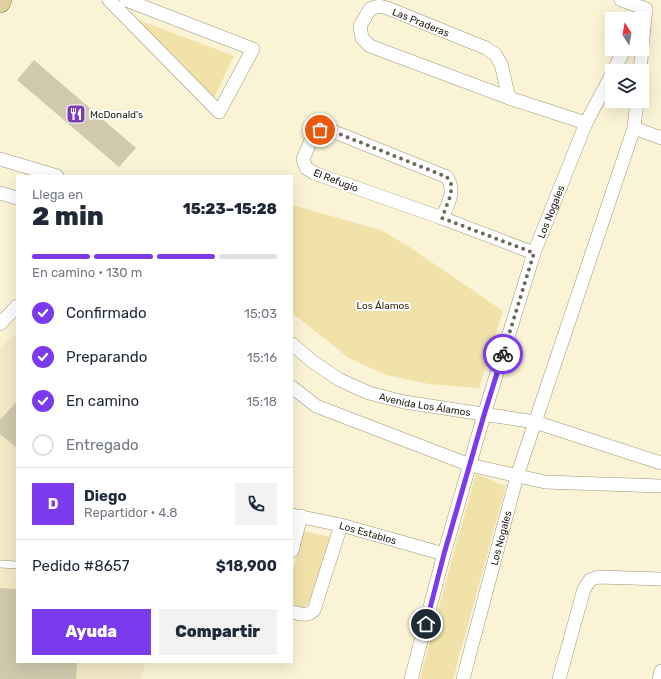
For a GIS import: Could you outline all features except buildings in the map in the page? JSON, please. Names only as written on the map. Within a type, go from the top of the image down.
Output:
[{"type":"street","points":[[109,0],[219,112],[253,49],[126,0]]},
{"type":"street","points":[[621,0],[645,9]]},
{"type":"street","name":"Las Praderas","points":[[509,98],[501,64],[494,54],[486,48],[379,6],[370,9],[360,26],[362,38],[370,46],[509,98],[586,123]]},
{"type":"street","name":"Los Nogales","points":[[411,679],[444,554],[484,415],[534,253],[586,123],[605,87]]},
{"type":"street","name":"Los Nogales","points":[[463,679],[516,476],[634,128],[636,108]]},
{"type":"street","points":[[634,128],[661,138]]},
{"type":"street","name":"El Refugio","points":[[442,218],[451,194],[451,184],[447,177],[332,131],[320,130],[312,138],[304,159],[306,168],[310,171],[442,218],[534,253]]},
{"type":"street","points":[[0,159],[54,175]]},
{"type":"street","points":[[0,193],[16,198]]},
{"type":"street","points":[[0,324],[16,307]]},
{"type":"street","name":"Avenida Los Álamos","points":[[293,345],[313,362],[340,380],[369,392],[404,402],[535,422],[661,463]]},
{"type":"street","points":[[293,388],[316,406],[470,465],[545,482],[661,486]]},
{"type":"street","points":[[293,542],[296,516]]},
{"type":"street","name":"Los Establos","points":[[296,516],[341,524],[444,554]]},
{"type":"street","points":[[293,612],[305,615],[310,614],[314,610],[341,524]]},
{"type":"street","points":[[559,679],[584,589],[590,580],[598,577],[661,579]]},
{"type":"street","points":[[659,679],[661,671]]},
{"type":"lane","points":[[0,564],[16,565]]},
{"type":"shaded area","points":[[16,334],[16,663],[145,663],[141,679],[0,679],[0,348]]},
{"type":"green space","points":[[131,17],[234,56],[213,100]]},
{"type":"green space","name":"Los Álamos","points":[[293,205],[381,230],[411,248],[503,311],[479,388],[429,384],[386,375],[349,358],[293,314]]},
{"type":"green space","points":[[476,474],[506,486],[453,679],[420,679],[448,573]]},
{"type":"green space","points":[[304,531],[331,537],[310,602],[300,611],[293,608],[293,570]]},
{"type":"way so far","points":[[320,130],[332,131],[447,177],[451,184],[451,194],[442,218],[534,253],[503,354]]},
{"type":"place","name":"McDonald's","points":[[76,114]]},
{"type":"route","points":[[426,624],[444,554],[503,354]]}]
